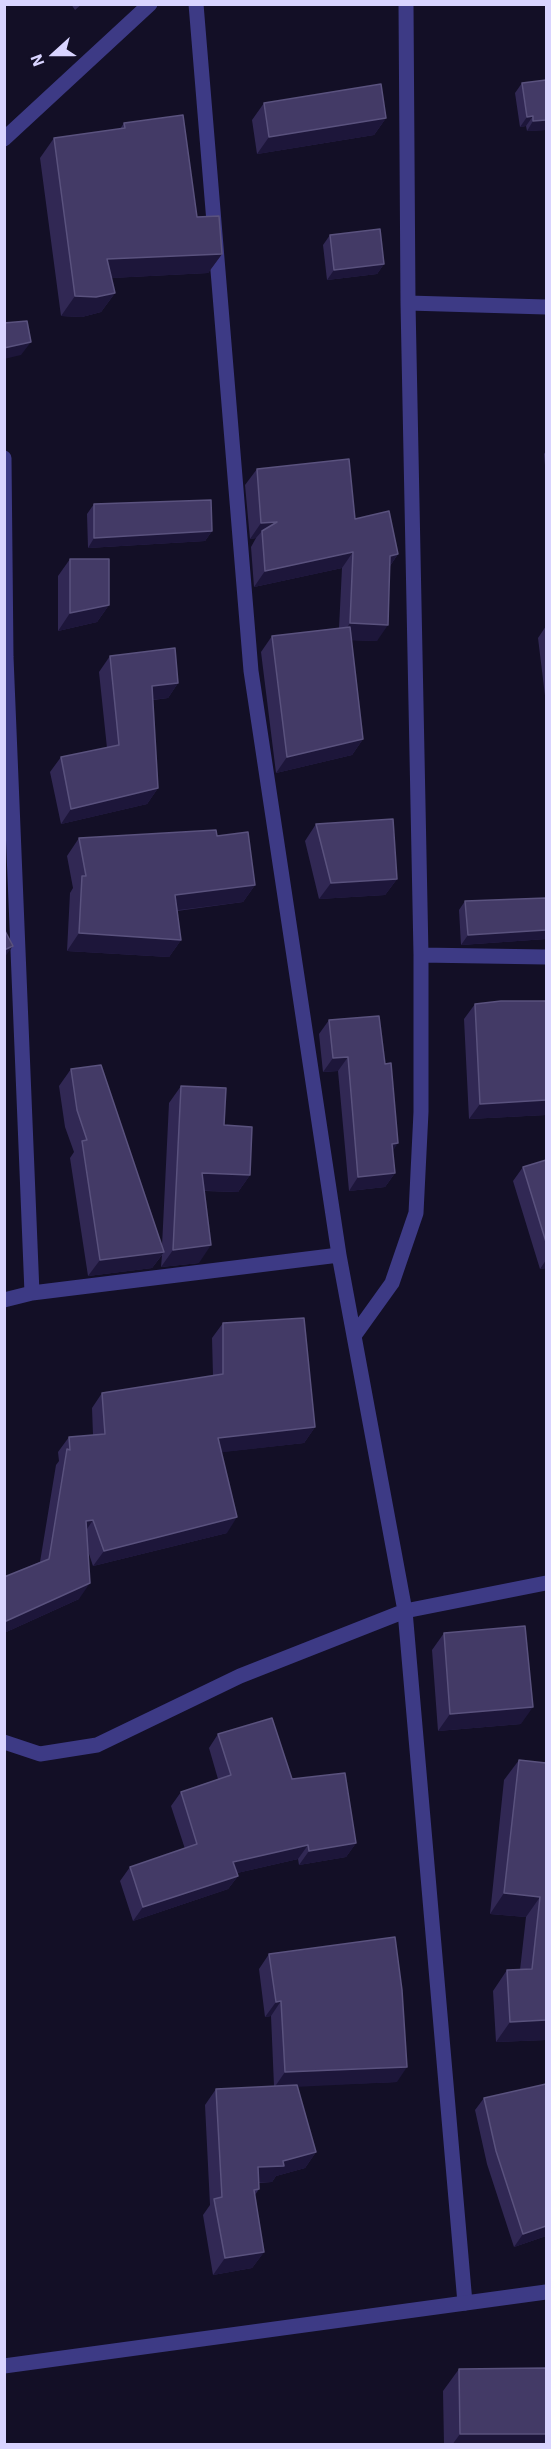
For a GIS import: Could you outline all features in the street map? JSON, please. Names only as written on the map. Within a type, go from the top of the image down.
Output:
[{"type":"street","points":[[4,139],[150,4]]},
{"type":"street","points":[[196,4],[251,671],[339,1255],[405,1611],[465,2303]]},
{"type":"street","points":[[354,1336],[392,1283],[416,1213],[421,1112],[421,955],[408,303],[406,4]]},
{"type":"street","points":[[408,303],[546,307]]},
{"type":"street","points":[[4,459],[5,657],[32,1293]]},
{"type":"street","points":[[421,955],[546,957]]},
{"type":"street","points":[[4,1300],[32,1293],[339,1255]]},
{"type":"street","points":[[4,1742],[40,1754],[97,1745],[240,1676],[405,1611],[546,1583]]},
{"type":"street","points":[[4,2366],[546,2292]]},
{"type":"building","points":[[546,80],[546,120],[533,121],[533,116],[527,117],[522,83]]},
{"type":"building","points":[[381,84],[386,118],[269,137],[264,103]]},
{"type":"building","points":[[183,115],[197,217],[219,216],[222,254],[107,259],[115,293],[96,297],[75,296],[54,138],[125,128],[124,123]]},
{"type":"building","points":[[380,229],[384,264],[334,270],[330,235]]},
{"type":"building","points":[[27,321],[31,342],[4,348],[4,323]]},
{"type":"building","points":[[349,459],[355,519],[389,511],[398,554],[390,556],[388,625],[350,623],[353,552],[265,571],[262,531],[277,522],[261,523],[257,469]]},
{"type":"building","points":[[211,500],[212,531],[94,538],[94,504]]},
{"type":"building","points":[[70,559],[109,559],[109,605],[70,613]]},
{"type":"building","points":[[350,627],[363,739],[287,757],[272,636]]},
{"type":"building","points":[[175,648],[178,683],[152,686],[158,788],[71,809],[61,757],[119,745],[110,656]]},
{"type":"building","points":[[393,819],[397,879],[331,883],[316,824]]},
{"type":"building","points":[[216,830],[217,836],[248,832],[255,885],[175,895],[181,940],[79,933],[82,876],[86,876],[79,838]]},
{"type":"building","points":[[546,898],[546,930],[468,935],[465,901]]},
{"type":"building","points":[[4,929],[13,946],[4,950]]},
{"type":"building","points":[[501,1001],[546,1001],[546,1100],[480,1104],[475,1004]]},
{"type":"building","points":[[379,1016],[385,1064],[391,1063],[398,1143],[392,1144],[395,1173],[358,1177],[348,1057],[333,1058],[329,1020]]},
{"type":"building","points":[[101,1065],[164,1252],[100,1260],[82,1141],[87,1140],[77,1110],[71,1069]]},
{"type":"building","points":[[181,1086],[226,1088],[224,1125],[252,1127],[250,1175],[202,1173],[211,1245],[173,1250]]},
{"type":"building","points":[[546,1160],[546,1242],[523,1167]]},
{"type":"building","points":[[304,1318],[315,1427],[218,1438],[237,1517],[104,1551],[93,1520],[86,1521],[90,1583],[4,1622],[4,1577],[49,1559],[67,1449],[70,1450],[69,1437],[105,1434],[102,1393],[223,1374],[223,1323]]},
{"type":"building","points":[[525,1626],[533,1707],[450,1714],[444,1633]]},
{"type":"building","points":[[272,1718],[292,1779],[345,1773],[356,1843],[309,1851],[308,1845],[233,1862],[238,1876],[143,1907],[130,1867],[197,1844],[181,1792],[231,1775],[218,1734]]},
{"type":"building","points":[[519,1760],[546,1763],[546,2020],[510,2022],[507,1970],[532,1969],[540,1897],[504,1893]]},
{"type":"building","points":[[395,1937],[402,1990],[407,2067],[285,2072],[281,2001],[276,2002],[269,1954]]},
{"type":"building","points":[[546,2084],[546,2226],[523,2234],[496,2151],[484,2098]]},
{"type":"building","points":[[297,2085],[316,2152],[283,2161],[284,2166],[258,2167],[259,2189],[254,2190],[264,2252],[225,2258],[214,2199],[222,2197],[216,2089]]},
{"type":"building","points":[[546,2368],[546,2434],[460,2434],[459,2369]]}]
